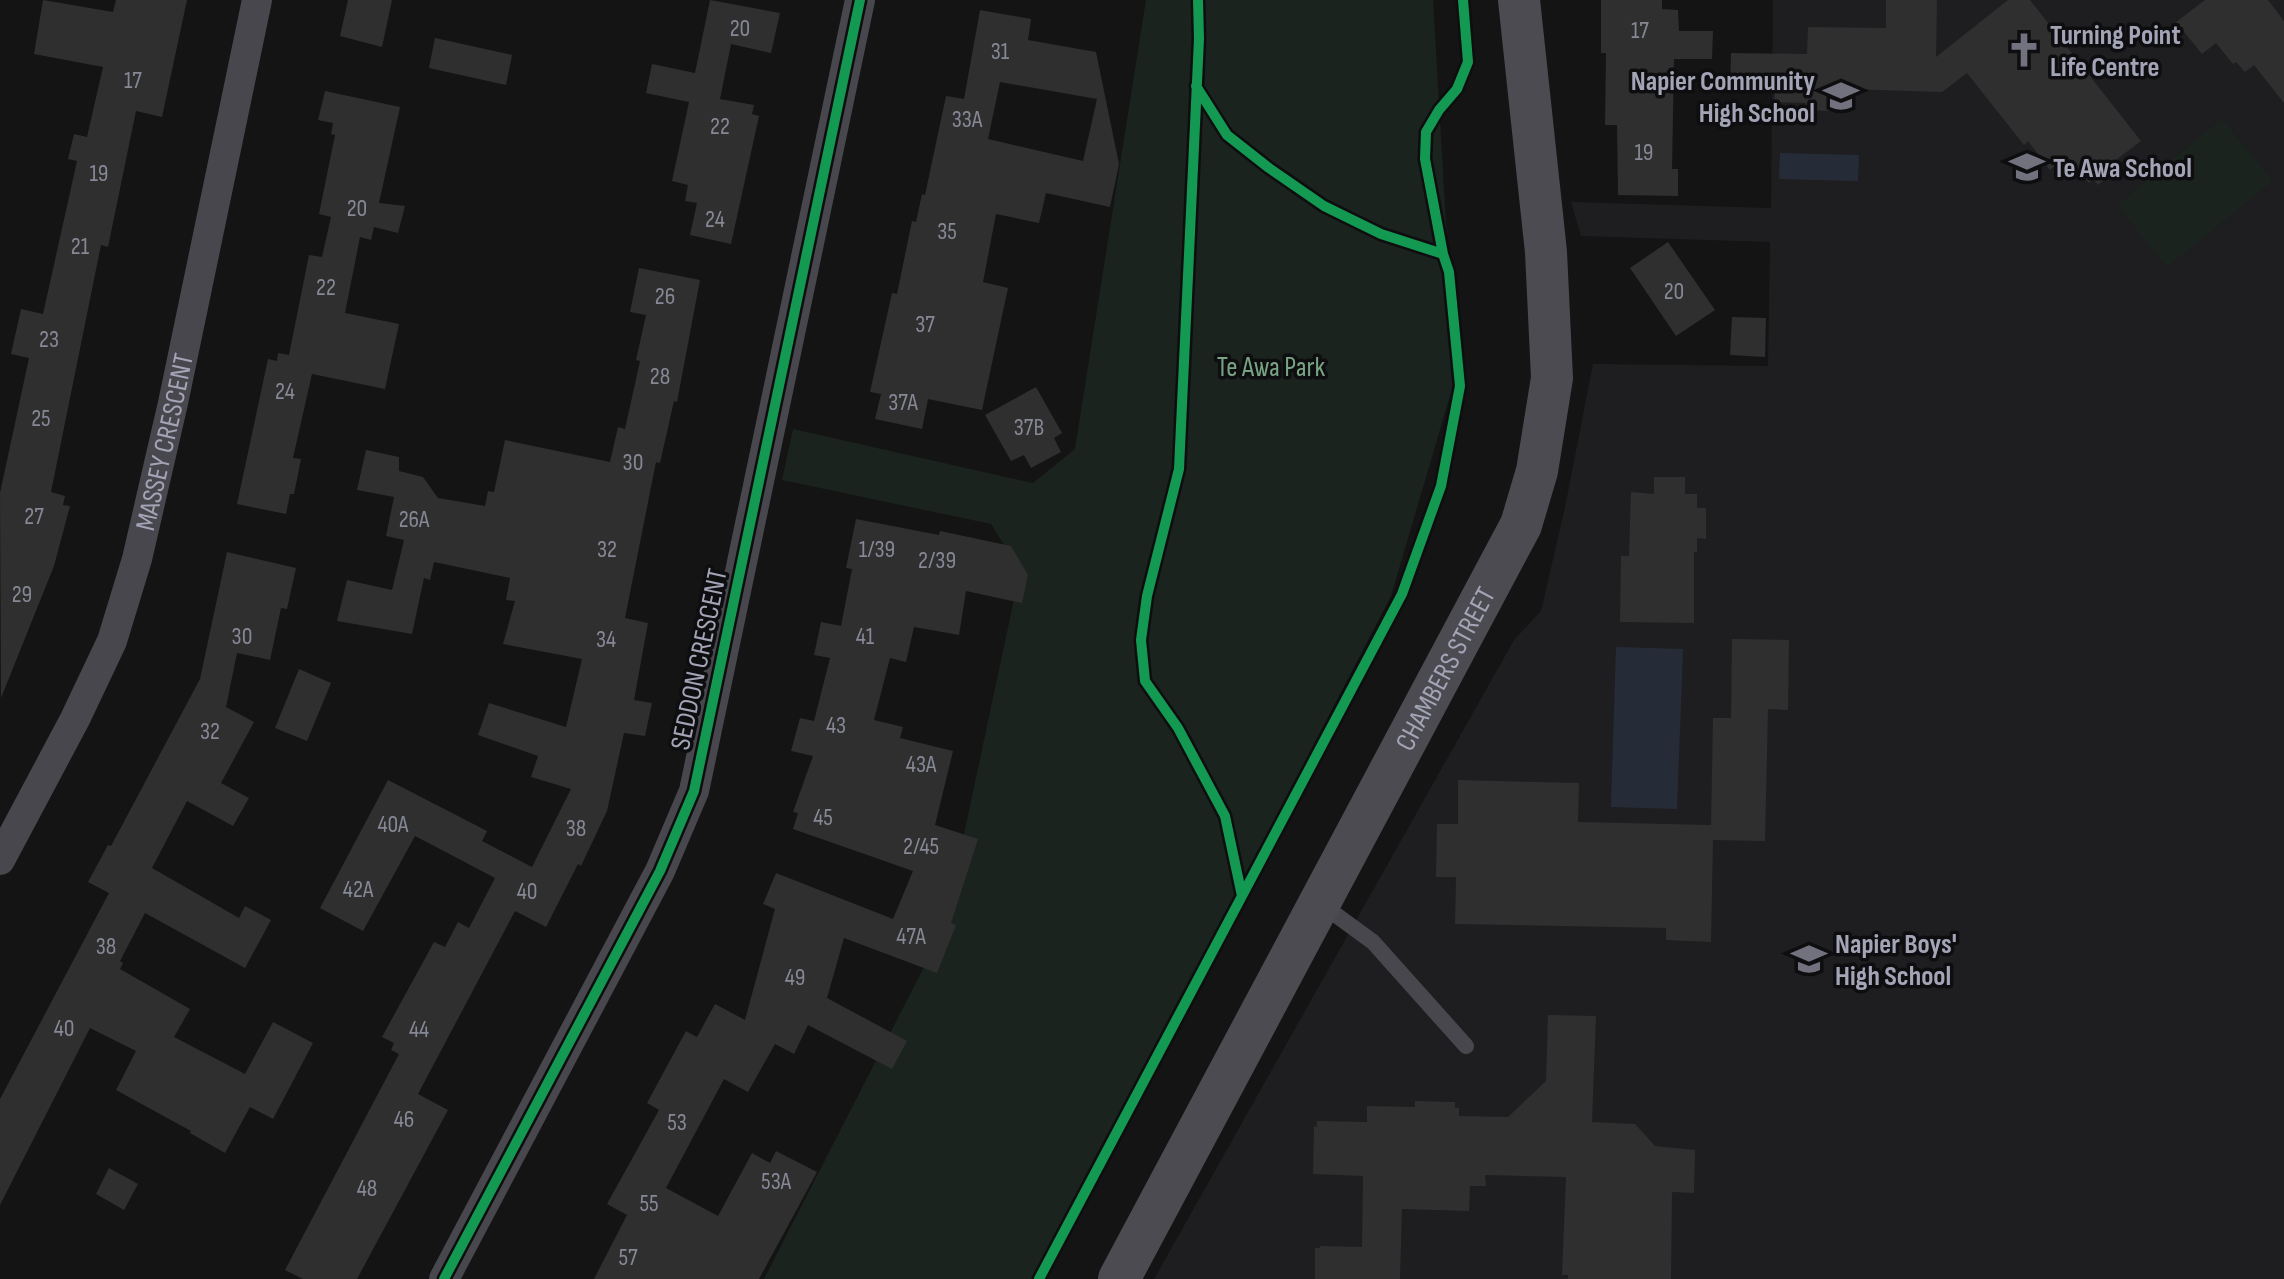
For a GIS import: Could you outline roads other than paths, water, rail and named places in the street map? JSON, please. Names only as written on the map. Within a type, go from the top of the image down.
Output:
[{"type":"main road","name":"CHAMBERS STREET","points":[[1119,1279],[1521,525],[1537,471],[1547,419],[1552,364],[1546,252],[1519,0]]},
{"type":"street","name":"MASSEY CRESCENT","points":[[0,860],[75,719],[112,641],[137,559],[173,403],[257,0]]},
{"type":"street","name":"SEDDON CRESCENT","points":[[444,1279],[660,871],[694,791],[860,0]]},
{"type":"lane","points":[[1320,903],[1373,942],[1466,1046]]},
{"type":"place","name":"Turning Point Life Centre","points":[[2024,50]]},
{"type":"place","name":"Napier Community High School","points":[[1841,96]]},
{"type":"place","name":"Te Awa School","points":[[2027,167]]},
{"type":"place","name":"Napier Boys' High School","points":[[1809,959]]},
{"type":"park label","name":"Te Awa Park","points":[[1271,366]]}]
